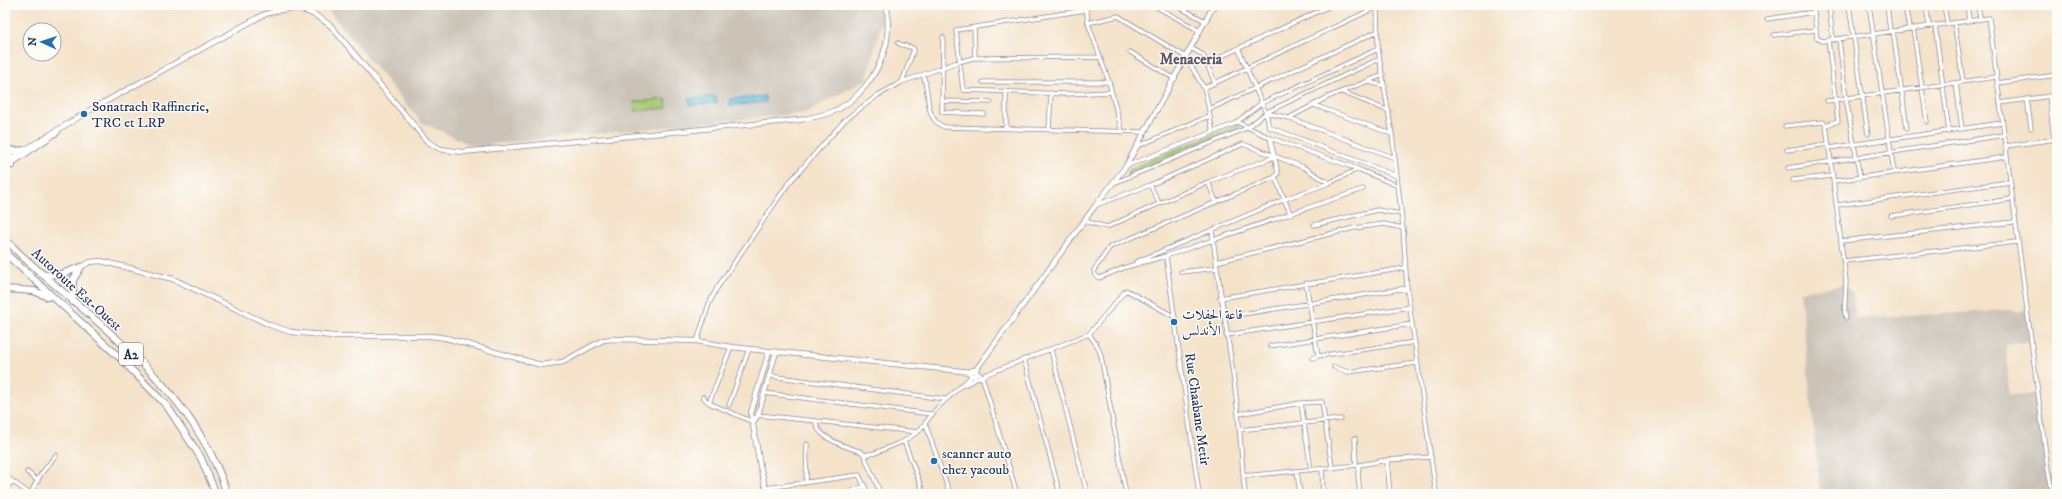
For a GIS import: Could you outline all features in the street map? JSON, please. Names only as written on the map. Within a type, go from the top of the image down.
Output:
[{"type":"highway","points":[[5,147],[12,151],[26,150]]},
{"type":"highway","points":[[5,147],[8,162]]},
{"type":"highway","name":"Autoroute Est-Ouest","points":[[5,238],[43,275],[134,356],[177,402],[203,440],[227,494]]},
{"type":"highway","name":"Autoroute Est-Ouest","points":[[5,253],[62,307],[119,357],[167,406],[183,428],[201,458],[216,494]]},
{"type":"highway","points":[[43,275],[61,274],[81,267]]},
{"type":"highway","points":[[73,302],[73,280],[81,267]]},
{"type":"highway","points":[[5,289],[34,291],[44,295],[62,307]]},
{"type":"street","points":[[5,168],[8,162],[72,122],[263,15],[276,10],[290,8],[304,9],[316,14],[331,26],[427,141],[440,149],[451,152],[475,151],[799,120],[830,113],[852,100],[870,80],[881,61],[886,44],[887,5]]},
{"type":"street","points":[[1086,5],[1088,22],[1108,82],[1122,132]]},
{"type":"street","points":[[1153,5],[1200,31]]},
{"type":"street","points":[[1175,5],[1205,21]]},
{"type":"street","points":[[864,455],[874,454],[904,442],[918,432],[931,414],[973,373],[1126,166],[1175,79],[1214,5]]},
{"type":"street","points":[[1207,63],[1332,5]]},
{"type":"street","points":[[1813,5],[1818,39],[1822,41],[1980,18],[1989,18],[2014,222],[2048,470],[2053,494]]},
{"type":"street","points":[[1829,5],[1833,40]]},
{"type":"street","points":[[1849,5],[1868,134]]},
{"type":"street","points":[[1869,5],[1894,172]]},
{"type":"street","points":[[1887,5],[1907,128]]},
{"type":"street","points":[[1905,5],[1911,28],[1927,122]]},
{"type":"street","points":[[1926,5],[1929,26]]},
{"type":"street","points":[[1944,5],[1947,23]]},
{"type":"street","points":[[1967,5],[1969,20]]},
{"type":"street","points":[[1978,5],[1980,18]]},
{"type":"street","points":[[1204,88],[1377,6],[1379,60],[1385,86],[1392,134],[1403,228],[1407,288],[1436,494]]},
{"type":"street","points":[[1086,10],[956,30],[963,90],[1051,93],[1111,92]]},
{"type":"street","points":[[1767,19],[1814,12]]},
{"type":"street","points":[[1088,22],[1118,16],[1186,57],[1204,88],[1210,109],[1209,116],[1213,132]]},
{"type":"street","points":[[1954,22],[1963,81]]},
{"type":"street","points":[[1935,25],[1949,132]]},
{"type":"street","points":[[974,28],[976,58]]},
{"type":"street","points":[[1774,35],[1816,30]]},
{"type":"street","points":[[1210,109],[1256,89],[1378,31]]},
{"type":"street","points":[[943,36],[942,112],[984,114]]},
{"type":"street","points":[[1839,39],[1846,99],[1860,178]]},
{"type":"street","points":[[1785,126],[1823,122],[1826,125],[1838,121],[1828,40]]},
{"type":"street","points":[[898,43],[902,46],[911,47],[914,49],[902,82]]},
{"type":"street","points":[[1191,48],[1203,55],[1215,83]]},
{"type":"street","points":[[1238,48],[1266,113],[1269,127],[1396,176]]},
{"type":"street","points":[[1126,166],[1237,122],[1262,103],[1378,49]]},
{"type":"street","points":[[1130,52],[1175,79]]},
{"type":"street","points":[[697,341],[709,304],[717,288],[788,184],[845,120],[878,95],[902,82],[960,61],[976,58],[1100,57]]},
{"type":"street","points":[[1113,183],[1247,128],[1266,113],[1379,60]]},
{"type":"street","points":[[923,75],[932,120],[945,128],[1006,128],[1146,132]]},
{"type":"street","points":[[1289,118],[1342,92],[1383,75]]},
{"type":"street","points":[[1997,83],[2057,75]]},
{"type":"street","points":[[1827,101],[1996,76]]},
{"type":"street","points":[[982,82],[1108,82]]},
{"type":"street","points":[[1369,82],[1385,86]]},
{"type":"street","points":[[1956,83],[1962,129]]},
{"type":"street","points":[[1006,92],[1006,128]]},
{"type":"street","points":[[1342,92],[1388,111]]},
{"type":"street","points":[[1049,129],[1051,93]]},
{"type":"street","points":[[2000,103],[2057,95]]},
{"type":"street","points":[[2005,146],[2056,139],[2049,96]]},
{"type":"street","points":[[2027,99],[2031,128]]},
{"type":"street","points":[[942,101],[991,102]]},
{"type":"street","points":[[1314,105],[1392,134]]},
{"type":"street","points":[[1266,113],[1289,118],[1394,158]]},
{"type":"street","points":[[1138,146],[1209,116]]},
{"type":"street","points":[[2052,118],[2057,117]]},
{"type":"street","points":[[8,162],[52,138],[72,122]]},
{"type":"street","points":[[1237,122],[1270,138],[1358,169],[1398,186]]},
{"type":"street","points":[[1787,150],[1889,140],[2002,123]]},
{"type":"street","points":[[1826,125],[1844,261],[1846,300],[1844,310],[1846,318]]},
{"type":"street","points":[[1788,168],[2004,135]]},
{"type":"street","points":[[1270,138],[1278,173],[1275,177],[1110,247],[1094,270],[1095,275],[1099,278],[1285,199],[1328,183],[1358,169]]},
{"type":"street","points":[[1095,206],[1150,185],[1243,144],[1303,167],[1328,183]]},
{"type":"street","points":[[1084,221],[1107,227],[1208,182],[1274,156]]},
{"type":"street","points":[[1834,181],[2006,157]]},
{"type":"street","points":[[1793,180],[1833,176]]},
{"type":"street","points":[[1275,177],[1290,213]]},
{"type":"street","points":[[1208,182],[1216,202]]},
{"type":"street","points":[[1837,205],[2010,182]]},
{"type":"street","points":[[1150,185],[1159,203]]},
{"type":"street","points":[[1126,267],[1166,256],[1290,213],[1364,190]]},
{"type":"street","points":[[1891,216],[2012,199]]},
{"type":"street","points":[[1314,225],[1377,210],[1401,214]]},
{"type":"street","points":[[1841,241],[2014,222]]},
{"type":"street","points":[[1216,262],[1354,228],[1384,224],[1403,228]]},
{"type":"street","points":[[1212,230],[1220,298],[1238,414],[1245,494]]},
{"type":"street","points":[[1844,261],[2017,242]]},
{"type":"street","name":"Rue Chaabane Metir","points":[[1166,256],[1199,494]]},
{"type":"street","points":[[81,267],[95,261],[142,270],[172,279],[270,325],[291,332],[333,336],[431,336],[459,342],[541,365],[563,362],[603,340],[620,339],[697,341],[731,347],[973,373],[982,376]]},
{"type":"street","points":[[1181,272],[1216,268]]},
{"type":"street","points":[[1220,298],[1405,268]]},
{"type":"street","points":[[1306,283],[1318,356]]},
{"type":"street","points":[[1224,317],[1407,288]]},
{"type":"street","points":[[957,388],[982,376],[1089,334],[1126,290],[1175,317]]},
{"type":"street","points":[[1226,335],[1410,307]]},
{"type":"street","points":[[1270,346],[1412,324]]},
{"type":"street","points":[[1089,334],[1101,356],[1126,494]]},
{"type":"street","points":[[1312,358],[1415,342]]},
{"type":"street","points":[[709,403],[731,347]]},
{"type":"street","points":[[728,405],[749,349]]},
{"type":"street","points":[[1051,350],[1087,494]]},
{"type":"street","points":[[767,494],[760,466],[751,409],[769,351]]},
{"type":"street","points":[[753,422],[758,415],[776,352]]},
{"type":"street","points":[[1024,360],[1060,494]]},
{"type":"street","points":[[1334,367],[1348,372],[1417,363]]},
{"type":"street","points":[[770,376],[946,399]]},
{"type":"street","points":[[982,376],[1017,494]]},
{"type":"street","points":[[764,393],[931,414]]},
{"type":"street","points":[[703,398],[709,403],[753,422]]},
{"type":"street","points":[[1238,414],[1301,403],[1322,402],[1332,468]]},
{"type":"street","points":[[1301,403],[1311,470]]},
{"type":"street","points":[[758,415],[918,432]]},
{"type":"street","points":[[1239,430],[1341,419]]},
{"type":"street","points":[[816,421],[818,429],[835,442],[862,452],[881,494]]},
{"type":"street","points":[[925,423],[950,494]]},
{"type":"street","points":[[1355,438],[1360,494]]},
{"type":"street","points":[[904,442],[924,494]]},
{"type":"street","points":[[806,483],[807,444]]},
{"type":"street","points":[[5,476],[30,494],[56,455]]},
{"type":"street","points":[[1243,476],[1332,468],[1387,460],[1431,457]]},
{"type":"street","points":[[1387,460],[1390,494]]},
{"type":"street","points":[[1322,469],[1323,494]]},
{"type":"street","points":[[1297,471],[1300,494]]},
{"type":"street","points":[[27,472],[38,481]]},
{"type":"street","points":[[766,488],[859,475],[868,494]]},
{"type":"street","points":[[5,490],[12,482]]},
{"type":"street","points":[[844,494],[865,486]]},
{"type":"shaded area","points":[[324,5],[883,5],[884,13],[867,79],[805,113],[473,146],[421,122]]},
{"type":"shaded area","points":[[1843,285],[1853,293],[1855,319],[2009,310],[2016,312],[2026,311],[2030,341],[2006,345],[2009,395],[2036,394],[2047,475],[2057,475],[2057,494],[1820,494],[1800,291]]},
{"type":"green space","points":[[666,99],[667,108],[635,111],[634,102]]},
{"type":"green space","points":[[1237,124],[1241,128],[1127,176],[1128,171],[1134,167]]},
{"type":"water","points":[[716,96],[717,103],[690,105],[689,99]]},
{"type":"water","points":[[765,96],[766,102],[730,106],[730,99]]},
{"type":"place","name":"Sonatrach Raffinerie, TRC et LRP","points":[[84,114]]},
{"type":"place","name":"قاعة الحفلات الأندلس","points":[[1174,322]]},
{"type":"place","name":"scanner auto chez yacoub","points":[[934,461]]},
{"type":"district","name":"Menaceria","points":[[1191,59]]}]
